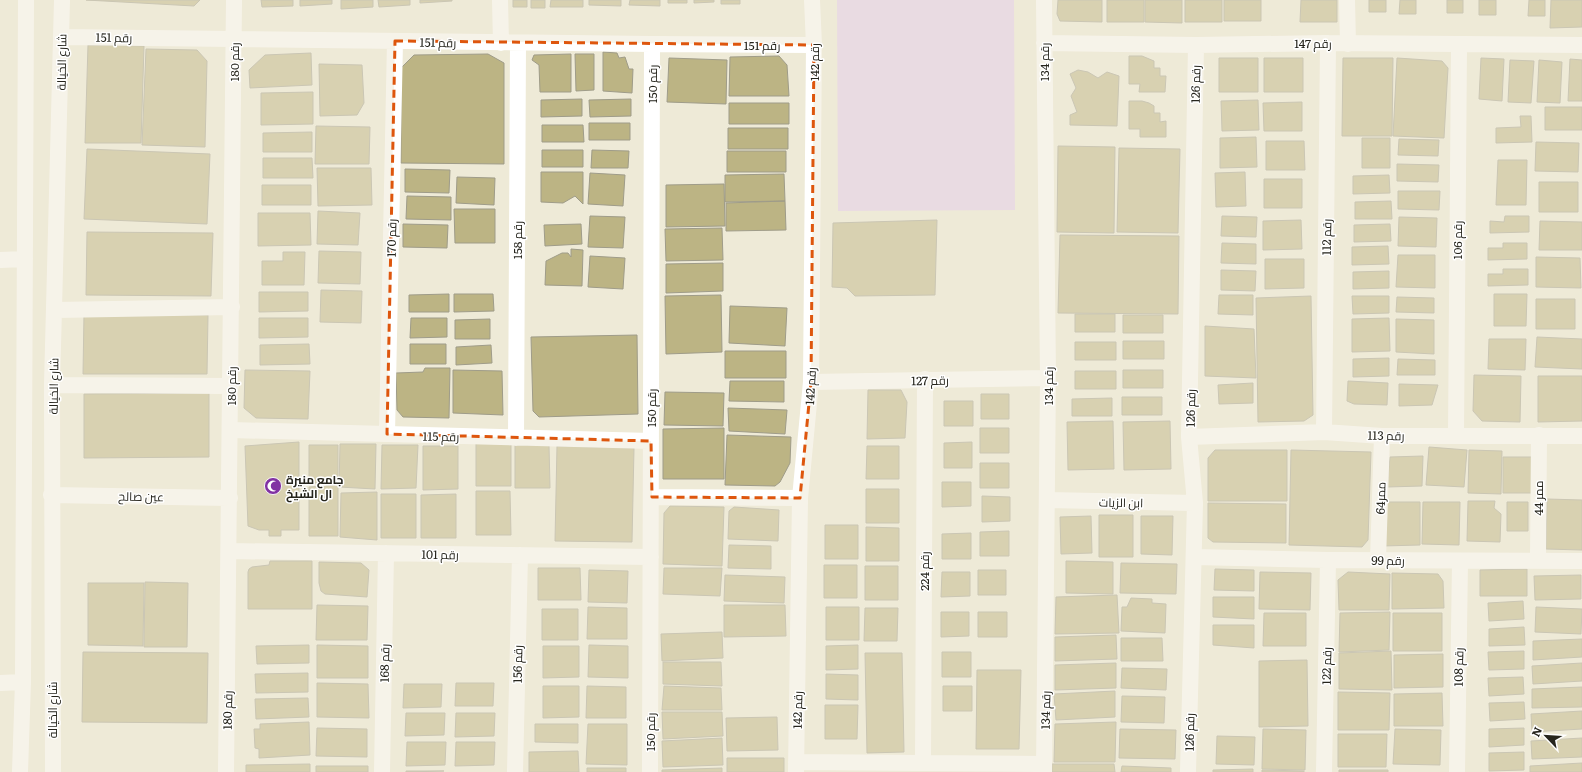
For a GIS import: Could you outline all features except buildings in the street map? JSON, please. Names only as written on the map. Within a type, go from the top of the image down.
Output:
[{"type":"street","points":[[20,772],[23,682],[26,0]]},
{"type":"street","name":"شارع الخيالة","points":[[53,772],[51,495],[52,385],[62,0]]},
{"type":"street","name":"رقم 180","points":[[226,772],[230,551],[234,0]]},
{"type":"street","points":[[500,0],[501,42]]},
{"type":"street","name":"رقم 142","points":[[796,767],[800,498],[811,382],[814,44],[812,0]]},
{"type":"street","name":"رقم 134","points":[[1044,0],[1048,378],[1044,768]]},
{"type":"street","points":[[1347,0],[1348,44]]},
{"type":"street","name":"رقم 151","points":[[61,37],[518,43],[814,44]]},
{"type":"street","name":"رقم 170","points":[[387,434],[395,41]]},
{"type":"street","name":"رقم 158","points":[[516,438],[518,43]]},
{"type":"street","name":"رقم 147","points":[[1044,43],[1196,45],[1328,43],[1582,45]]},
{"type":"street","name":"رقم 112","points":[[1324,432],[1328,43]]},
{"type":"street","name":"رقم 150","points":[[650,772],[652,497],[652,44]]},
{"type":"street","name":"رقم 126","points":[[1188,772],[1195,503],[1190,437],[1196,45]]},
{"type":"street","name":"رقم 106","points":[[1456,435],[1459,45]]},
{"type":"street","points":[[0,260],[25,259]]},
{"type":"street","points":[[55,310],[232,307]]},
{"type":"street","name":"رقم 127","points":[[811,382],[1048,378]]},
{"type":"street","name":"رقم 224","points":[[922,763],[925,380]]},
{"type":"street","points":[[52,385],[231,386]]},
{"type":"street","name":"رقم 115","points":[[231,430],[651,441]]},
{"type":"street","name":"رقم 113","points":[[1190,437],[1324,432],[1382,436],[1582,436]]},
{"type":"street","name":"ممر 44","points":[[1538,561],[1539,435]]},
{"type":"street","name":"ممر64","points":[[1378,560],[1382,436]]},
{"type":"street","name":"عين صالح","points":[[51,495],[230,498]]},
{"type":"street","points":[[652,497],[800,498]]},
{"type":"street","name":"ابن الزيات","points":[[1047,500],[1195,503]]},
{"type":"street","name":"رقم 101","points":[[230,551],[651,557]]},
{"type":"street","name":"رقم 168","points":[[382,772],[386,553]]},
{"type":"street","name":"رقم 156","points":[[515,772],[520,555]]},
{"type":"street","name":"رقم 99","points":[[1194,557],[1460,562],[1582,561]]},
{"type":"street","name":"رقم 122","points":[[1324,772],[1328,560]]},
{"type":"street","name":"رقم 108","points":[[1457,772],[1460,562]]},
{"type":"street","points":[[0,683],[23,682]]},
{"type":"street","points":[[796,767],[922,763],[1044,768]]},
{"type":"highlighted area","points":[[395,41],[814,45],[811,382],[800,498],[652,497],[651,441],[387,434]]},
{"type":"shaded area","points":[[837,0],[1014,0],[1015,210],[838,211]]},
{"type":"place","name":"جامع منيرة ال الشيخ","points":[[273,486]]}]
